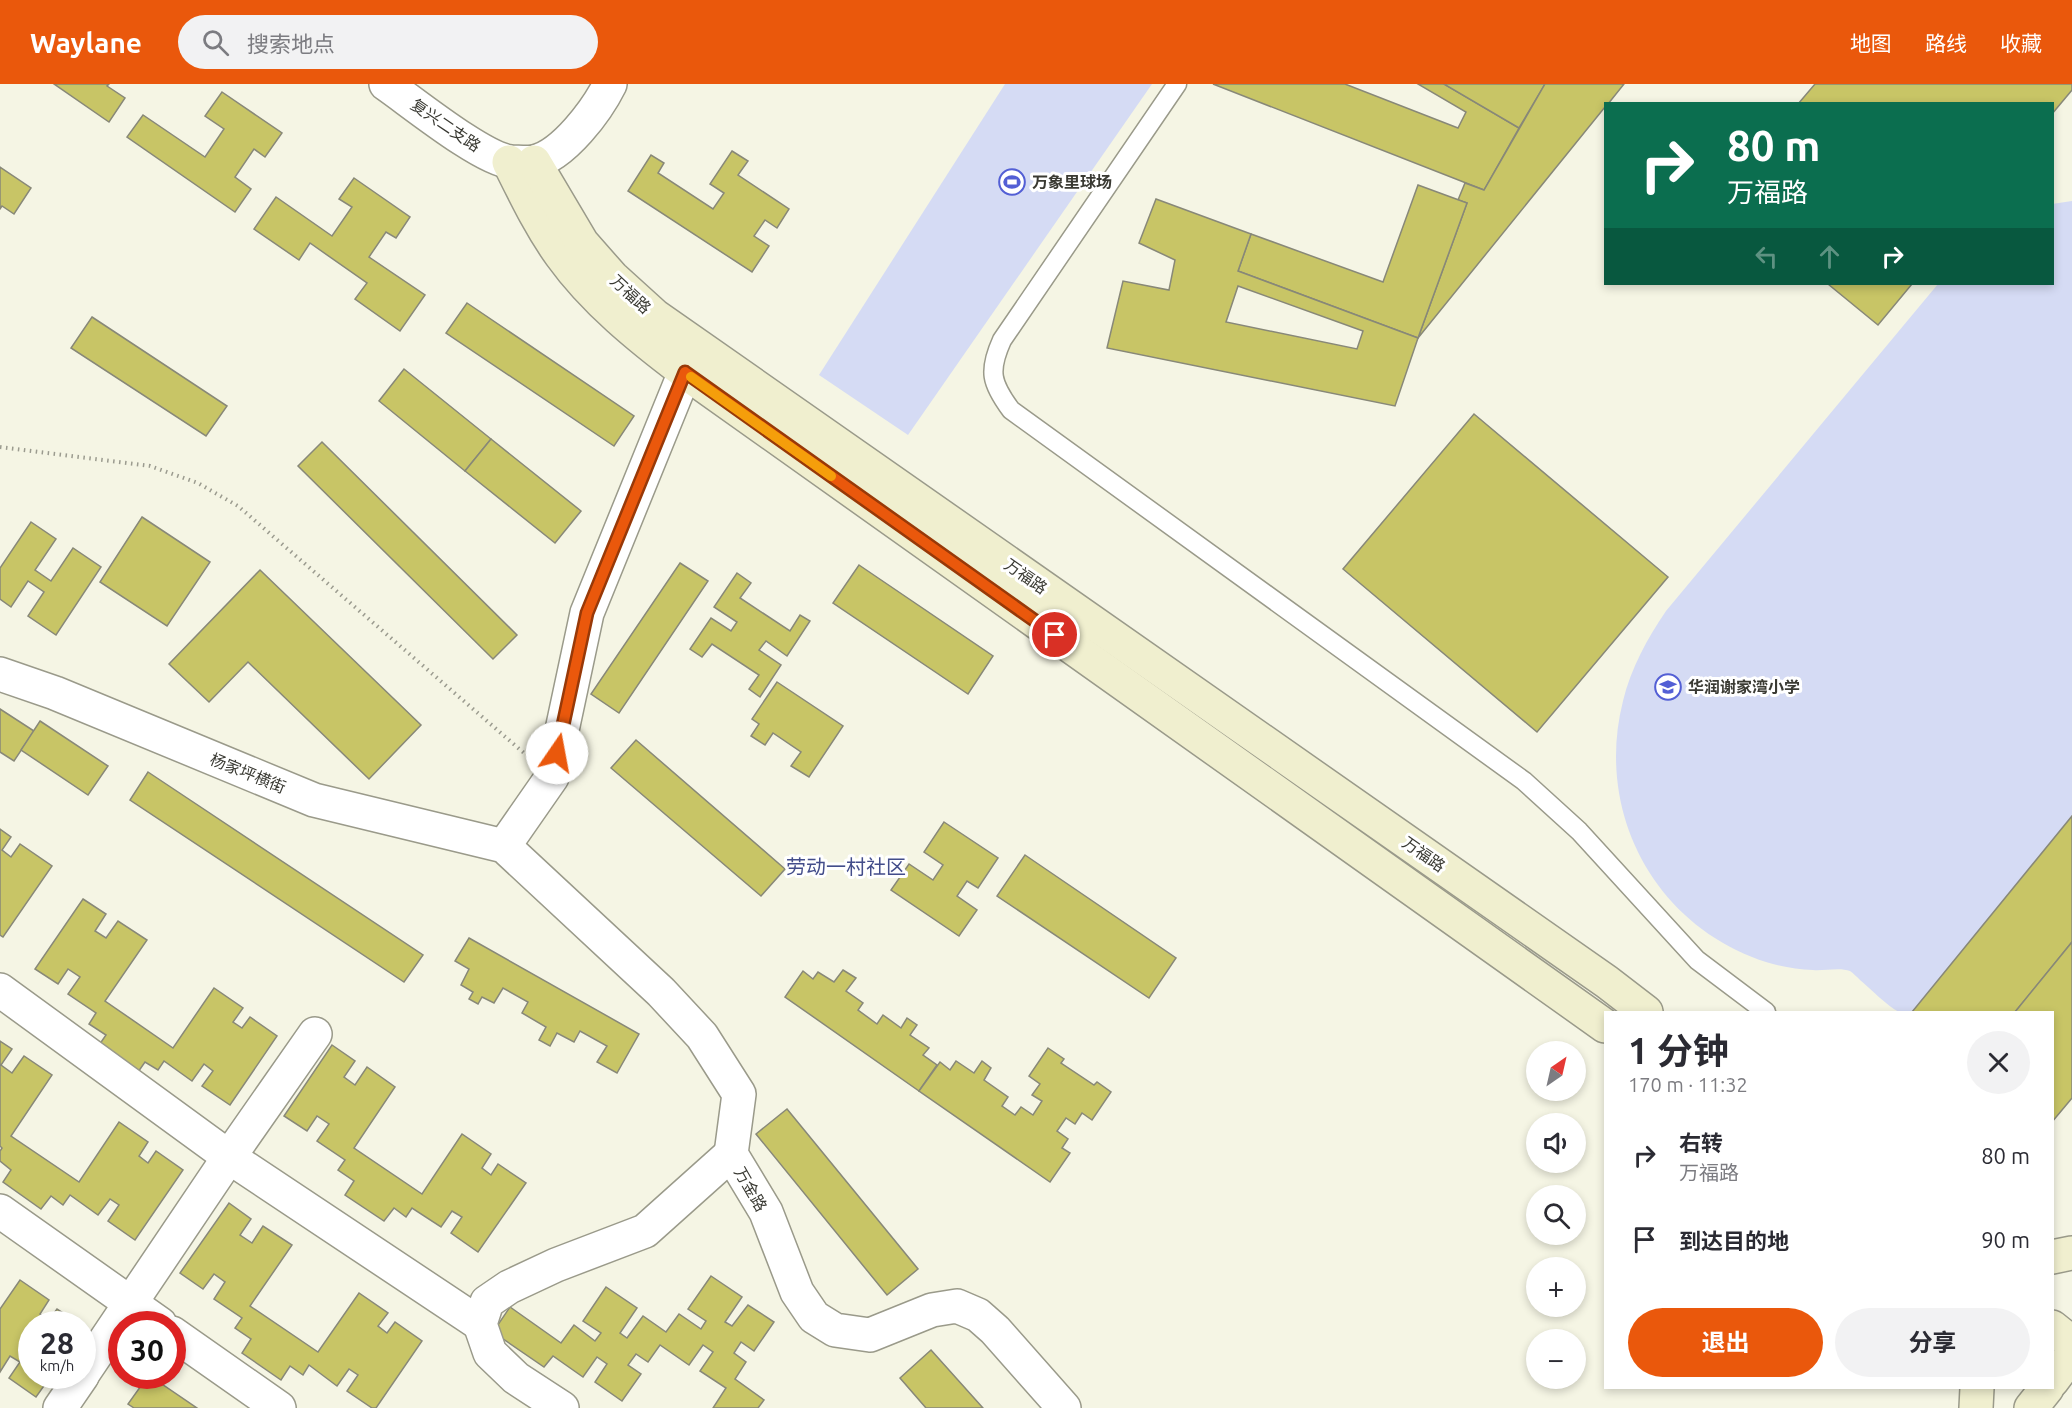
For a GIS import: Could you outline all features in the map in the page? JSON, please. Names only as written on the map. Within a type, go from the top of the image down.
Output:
[{"type":"street","name":"复兴二支路","points":[[386,84],[478,149],[522,162]]},
{"type":"street","points":[[522,162],[560,148],[583,125],[599,104],[610,84]]},
{"type":"street","name":"万福路","points":[[522,162],[538,219],[561,256],[637,335],[685,372],[1604,1025]]},
{"type":"street","name":"万福路","points":[[522,162],[582,243],[612,278],[655,316],[1598,975],[1646,1011]]},
{"type":"street","points":[[504,846],[552,777],[587,613],[685,372]]},
{"type":"street","name":"杨家坪横街","points":[[0,674],[55,693],[314,800],[504,846]]},
{"type":"street","name":"万金路","points":[[504,846],[662,992],[702,1036],[739,1094],[731,1154],[766,1212],[797,1292],[814,1317],[835,1330],[870,1335],[932,1310],[957,1306],[978,1315],[994,1330],[1064,1408]]},
{"type":"street","points":[[0,990],[229,1157],[480,1324]]},
{"type":"street","points":[[96,1354],[315,1034]]},
{"type":"street","points":[[562,1408],[516,1378],[490,1353],[480,1324],[487,1302],[509,1287],[556,1265],[645,1231],[731,1154]]},
{"type":"street","points":[[0,1211],[140,1311]]},
{"type":"street","points":[[2054,1257],[2072,1253]]},
{"type":"street","points":[[2054,1329],[2072,1343]]},
{"type":"street","points":[[186,1343],[279,1408]]},
{"type":"street","points":[[60,1408],[73,1389]]},
{"type":"street","points":[[1976,1408],[1977,1389]]},
{"type":"street","points":[[2031,1408],[2047,1389]]},
{"type":"lane","points":[[1177,84],[1002,340],[994,357],[992,375],[998,393],[1011,410],[1524,781],[1579,831],[1697,960],[1765,1011]]},
{"type":"path","points":[[0,447],[150,466],[208,488],[237,506],[552,777]]},
{"type":"shaded area","name":"万象里球场","points":[[1005,84],[1152,84],[908,435],[819,375]]},
{"type":"shaded area","points":[[2072,201],[2072,816],[1913,1011],[1898,1011],[1884,1002],[1850,971],[1790,968],[1752,957],[1716,939],[1685,915],[1659,886],[1639,853],[1625,818],[1617,780],[1617,741],[1623,701],[1640,654],[1666,611],[1937,285],[2054,285],[2054,204]]},
{"type":"building","points":[[54,84],[109,84],[107,86],[125,98],[109,122]]},
{"type":"building","points":[[1213,84],[1345,84],[1458,128],[1466,112],[1418,84],[1444,84],[1519,128],[1484,190]]},
{"type":"building","points":[[1444,84],[1545,84],[1519,128]]},
{"type":"building","points":[[1545,84],[1624,84],[1610,102],[1604,102],[1604,108],[1418,338],[1467,203],[1458,200],[1465,183],[1484,190]]},
{"type":"building","points":[[1815,84],[2072,84],[2072,90],[2054,112],[2054,102],[1800,102]]},
{"type":"building","points":[[222,92],[282,133],[265,157],[254,149],[235,177],[251,189],[235,212],[127,137],[143,115],[205,157],[224,129],[205,116]]},
{"type":"building","points":[[732,151],[748,161],[738,175],[789,209],[777,228],[765,220],[754,236],[769,246],[752,272],[628,191],[651,155],[664,163],[658,173],[713,209],[724,193],[710,184]]},
{"type":"building","points":[[0,167],[31,188],[14,214],[2,206],[0,209]]},
{"type":"building","points":[[354,178],[410,217],[396,238],[386,232],[369,257],[425,295],[400,331],[355,299],[367,283],[310,243],[299,260],[254,229],[276,197],[332,236],[352,207],[339,199]]},
{"type":"building","points":[[1418,185],[1467,203],[1418,338],[1238,271],[1251,234],[1383,282]]},
{"type":"building","points":[[1156,199],[1251,234],[1238,271],[1418,338],[1395,406],[1107,348],[1123,281],[1169,290],[1175,260],[1139,243]],"holes":[[[1238,286],[1363,331],[1357,349],[1226,322]]]},
{"type":"building","points":[[1829,285],[1911,285],[1878,325]]},
{"type":"building","points":[[467,303],[634,416],[614,446],[446,333]]},
{"type":"building","points":[[92,317],[227,406],[206,436],[71,348]]},
{"type":"building","points":[[404,369],[491,439],[465,471],[379,401]]},
{"type":"building","points":[[1474,414],[1668,577],[1537,732],[1343,569]]},
{"type":"building","points":[[491,439],[581,511],[555,543],[465,471]]},
{"type":"building","points":[[322,442],[517,635],[493,659],[298,466]]},
{"type":"building","points":[[142,517],[210,562],[167,626],[100,582]]},
{"type":"building","points":[[31,522],[56,539],[35,570],[51,581],[73,548],[101,567],[56,635],[28,616],[44,592],[28,581],[11,607],[0,599],[0,568]]},
{"type":"building","points":[[680,563],[708,581],[619,713],[591,694]]},
{"type":"building","points":[[859,565],[993,656],[968,694],[833,603]]},
{"type":"building","points":[[260,570],[421,725],[369,779],[248,662],[209,702],[169,664]]},
{"type":"building","points":[[737,573],[751,583],[740,598],[790,631],[800,615],[810,621],[787,656],[766,641],[759,650],[781,665],[760,697],[749,689],[759,675],[712,644],[702,657],[690,649],[711,618],[731,631],[737,622],[714,607]]},
{"type":"building","points":[[777,682],[843,726],[809,777],[791,766],[801,752],[773,733],[765,745],[751,736],[759,724],[752,719]]},
{"type":"building","points":[[0,709],[34,731],[14,761],[0,752]]},
{"type":"building","points":[[40,721],[108,766],[88,795],[21,750]]},
{"type":"building","points":[[636,740],[785,869],[761,896],[611,768]]},
{"type":"building","points":[[148,772],[423,955],[404,982],[130,800]]},
{"type":"building","points":[[2072,816],[2072,942],[2016,1011],[1913,1011]]},
{"type":"building","points":[[944,822],[998,858],[978,888],[967,881],[957,896],[977,910],[959,936],[891,890],[909,864],[933,880],[943,865],[924,852]]},
{"type":"building","points":[[0,829],[11,837],[2,850],[11,857],[20,844],[52,866],[3,937],[0,935]]},
{"type":"building","points":[[1025,855],[1176,958],[1149,998],[997,896]]},
{"type":"building","points":[[83,899],[106,914],[95,931],[106,938],[118,921],[147,940],[105,1001],[173,1048],[214,988],[243,1008],[233,1022],[242,1028],[250,1017],[277,1036],[230,1105],[202,1086],[213,1071],[204,1064],[192,1081],[164,1061],[158,1070],[145,1062],[136,1075],[97,1048],[106,1035],[89,1024],[96,1013],[68,994],[80,977],[68,969],[58,984],[35,969]]},
{"type":"building","points":[[469,938],[639,1034],[617,1073],[597,1062],[607,1046],[580,1031],[574,1042],[557,1033],[550,1046],[539,1040],[546,1027],[522,1013],[528,1002],[503,988],[494,1003],[482,997],[478,1004],[469,999],[473,992],[461,985],[469,969],[455,961]]},
{"type":"building","points":[[2072,942],[2072,1098],[2054,1120],[2054,1011],[2016,1011]]},
{"type":"building","points":[[843,970],[856,978],[846,991],[863,1003],[858,1010],[877,1024],[883,1015],[901,1028],[907,1018],[917,1025],[910,1035],[929,1048],[923,1055],[937,1065],[919,1091],[785,997],[803,971],[813,979],[818,972],[834,982]]},
{"type":"building","points":[[0,1041],[12,1049],[1,1065],[12,1073],[24,1056],[52,1075],[11,1136],[79,1182],[119,1122],[148,1142],[139,1156],[148,1163],[156,1151],[183,1170],[135,1240],[108,1221],[119,1205],[110,1199],[98,1215],[70,1195],[63,1205],[51,1196],[41,1209],[3,1182],[11,1170],[0,1161],[2,1148],[0,1146]]},
{"type":"building","points":[[332,1045],[355,1061],[344,1077],[355,1085],[367,1067],[395,1087],[354,1148],[422,1194],[462,1134],[491,1154],[482,1168],[491,1175],[498,1164],[526,1183],[478,1252],[451,1233],[462,1217],[452,1211],[441,1227],[412,1208],[406,1217],[394,1208],[384,1221],[345,1195],[354,1181],[338,1170],[345,1160],[317,1141],[329,1124],[317,1116],[307,1131],[284,1116]]},
{"type":"building","points":[[1048,1048],[1064,1059],[1061,1063],[1094,1085],[1097,1082],[1111,1092],[1092,1120],[1082,1113],[1075,1124],[1066,1118],[1057,1131],[1068,1139],[1062,1148],[1070,1153],[1050,1182],[919,1091],[940,1062],[950,1070],[956,1061],[974,1073],[982,1061],[991,1068],[984,1080],[1008,1097],[1002,1106],[1015,1115],[1021,1107],[1033,1115],[1042,1101],[1032,1095],[1040,1084],[1029,1076]]},
{"type":"building","points":[[787,1109],[918,1269],[887,1295],[756,1134]]},
{"type":"building","points":[[229,1203],[251,1219],[240,1235],[252,1243],[263,1226],[292,1245],[250,1306],[318,1352],[359,1293],[388,1313],[378,1326],[387,1333],[395,1322],[422,1341],[376,1408],[372,1408],[347,1391],[358,1375],[349,1369],[337,1386],[309,1365],[303,1375],[290,1366],[281,1380],[242,1353],[251,1339],[235,1328],[242,1318],[214,1299],[225,1282],[214,1274],[203,1289],[180,1273]]},
{"type":"building","points":[[711,1276],[742,1297],[725,1322],[732,1326],[748,1305],[774,1322],[754,1351],[741,1342],[734,1353],[746,1362],[735,1379],[764,1400],[758,1408],[713,1408],[726,1388],[700,1371],[713,1352],[703,1345],[689,1365],[660,1345],[648,1362],[636,1354],[628,1365],[641,1374],[622,1401],[595,1382],[607,1364],[597,1357],[583,1377],[553,1356],[544,1367],[493,1332],[510,1307],[561,1343],[574,1325],[595,1341],[601,1333],[583,1321],[606,1287],[637,1308],[620,1333],[627,1338],[643,1316],[666,1332],[679,1314],[701,1329],[706,1321],[688,1309]]},
{"type":"building","points":[[20,1280],[49,1300],[42,1311],[18,1311],[18,1361],[10,1356],[0,1372],[0,1309]]},
{"type":"building","points":[[931,1350],[983,1408],[926,1408],[900,1378]]},
{"type":"building","points":[[18,1365],[18,1384],[9,1378]]},
{"type":"building","points":[[25,1389],[42,1389],[36,1397]]},
{"type":"building","points":[[139,1389],[169,1389],[197,1408],[134,1408],[128,1404]]},
{"type":"slow traffic","points":[[691,377],[831,476]]},
{"type":"place","name":"万象里球场","points":[[1012,182]]},
{"type":"place","name":"华润谢家湾小学","points":[[1668,687]]},
{"type":"district","name":"劳动一村社区","points":[[846,867]]},
{"type":"route","points":[[557,753],[587,613],[685,372],[1055,635]]}]
